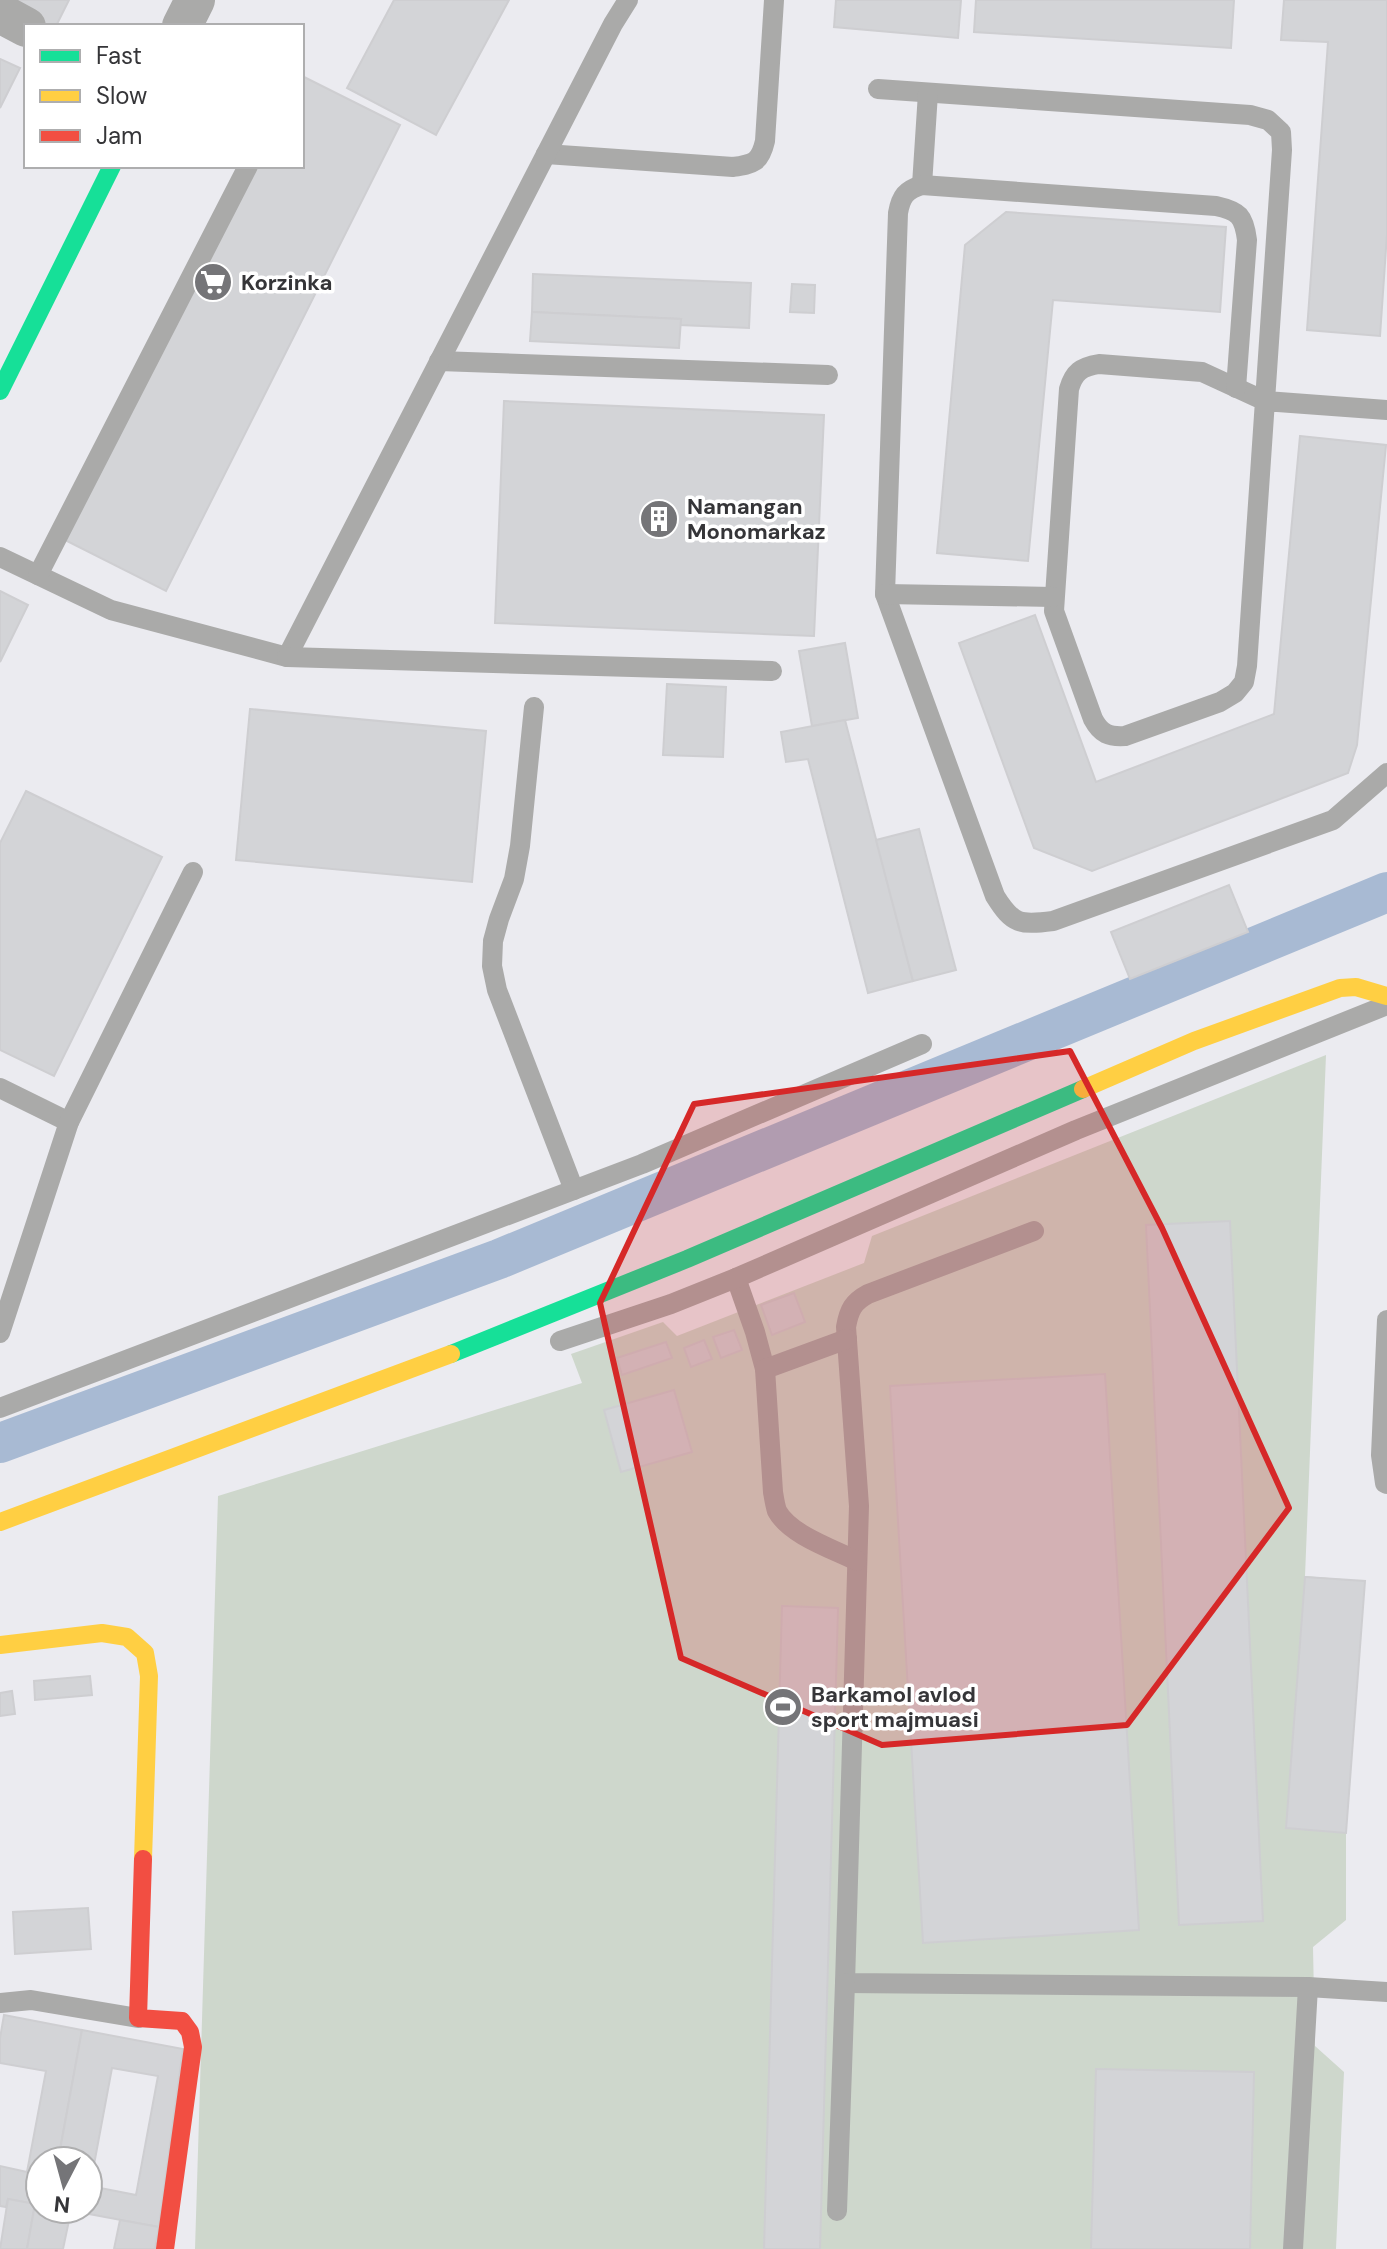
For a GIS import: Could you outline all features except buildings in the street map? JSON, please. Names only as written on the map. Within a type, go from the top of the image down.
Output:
[{"type":"street","points":[[183,24],[195,0]]},
{"type":"street","points":[[0,13],[24,26]]},
{"type":"street","points":[[0,391],[111,168]]},
{"type":"street","points":[[0,1522],[444,1357],[687,1259],[1194,1041],[1340,988],[1356,987],[1387,996]]},
{"type":"street","points":[[0,1645],[102,1633],[127,1637],[145,1653],[149,1676],[138,2018],[182,2021],[190,2032],[193,2047],[165,2249]]},
{"type":"lane","points":[[287,657],[628,0]]},
{"type":"lane","points":[[546,154],[733,167],[752,164],[762,154],[765,141],[774,0]]},
{"type":"lane","points":[[878,89],[1250,115],[1268,120],[1281,132],[1282,150],[1265,401],[1247,666],[1244,682],[1235,693],[1220,702],[1125,736],[1112,737],[1100,731],[1054,611],[1069,389],[1073,375],[1085,366],[1099,364],[1202,372],[1265,401],[1387,410]]},
{"type":"lane","points":[[922,185],[928,93]]},
{"type":"lane","points":[[38,575],[247,168]]},
{"type":"lane","points":[[1236,388],[1247,240],[1245,223],[1235,210],[1216,206],[922,185],[909,189],[901,198],[885,594],[995,896],[1007,915],[1029,924],[1053,921],[1333,820],[1387,773]]},
{"type":"lane","points":[[439,361],[828,375]]},
{"type":"lane","points":[[0,557],[111,610],[287,657],[772,671]]},
{"type":"lane","points":[[885,594],[1053,597]]},
{"type":"lane","points":[[534,707],[520,846],[514,879],[493,941],[492,966],[497,990],[574,1190]]},
{"type":"lane","points":[[0,1333],[69,1122],[193,872]]},
{"type":"lane","points":[[560,1341],[671,1304],[736,1278],[1076,1130],[1387,1005]]},
{"type":"lane","points":[[0,1408],[642,1164],[922,1044]]},
{"type":"lane","points":[[0,1088],[69,1122]]},
{"type":"lane","points":[[837,2211],[859,1506],[847,1339],[849,1311],[857,1299],[1034,1231]]},
{"type":"lane","points":[[736,1278],[765,1369],[776,1509],[786,1523],[800,1533],[857,1561]]},
{"type":"lane","points":[[1387,1320],[1381,1455],[1387,1484]]},
{"type":"lane","points":[[765,1369],[847,1339]]},
{"type":"lane","points":[[845,1983],[1308,1987],[1387,1992]]},
{"type":"lane","points":[[1293,2249],[1308,1987]]},
{"type":"lane","points":[[0,2003],[31,2000],[138,2018]]},
{"type":"highlighted area","points":[[1070,1051],[1162,1228],[1289,1508],[1127,1725],[882,1745],[681,1658],[600,1303],[694,1104]]},
{"type":"shaded area","name":"Barkamol avlod sport majmuasi","points":[[1326,1055],[1305,1576],[1365,1581],[1346,1833],[1346,1920],[1313,1947],[1315,2046],[1344,2072],[1336,2249],[195,2249],[218,1496],[582,1383],[571,1354],[663,1322],[677,1336],[864,1263],[872,1236]]},
{"type":"waterway","points":[[0,1443],[499,1259],[1387,892]]},
{"type":"traffic: fast","points":[[0,391],[111,168]]},
{"type":"traffic: fast","points":[[451,1354],[687,1259],[1083,1089]]},
{"type":"traffic: slow","points":[[1083,1089],[1194,1041],[1340,988],[1356,987],[1387,996]]},
{"type":"traffic: slow","points":[[0,1522],[451,1354]]},
{"type":"traffic: slow","points":[[0,1645],[102,1633],[127,1637],[145,1653],[149,1676],[143,1859]]},
{"type":"traffic: jam","points":[[143,1859],[138,2018],[182,2021],[190,2032],[193,2047],[165,2249]]},
{"type":"place","name":"Korzinka","points":[[213,282]]},
{"type":"place","name":"Namangan Monomarkaz","points":[[659,519]]},
{"type":"place","name":"Barkamol avlod sport majmuasi","points":[[783,1707]]}]
